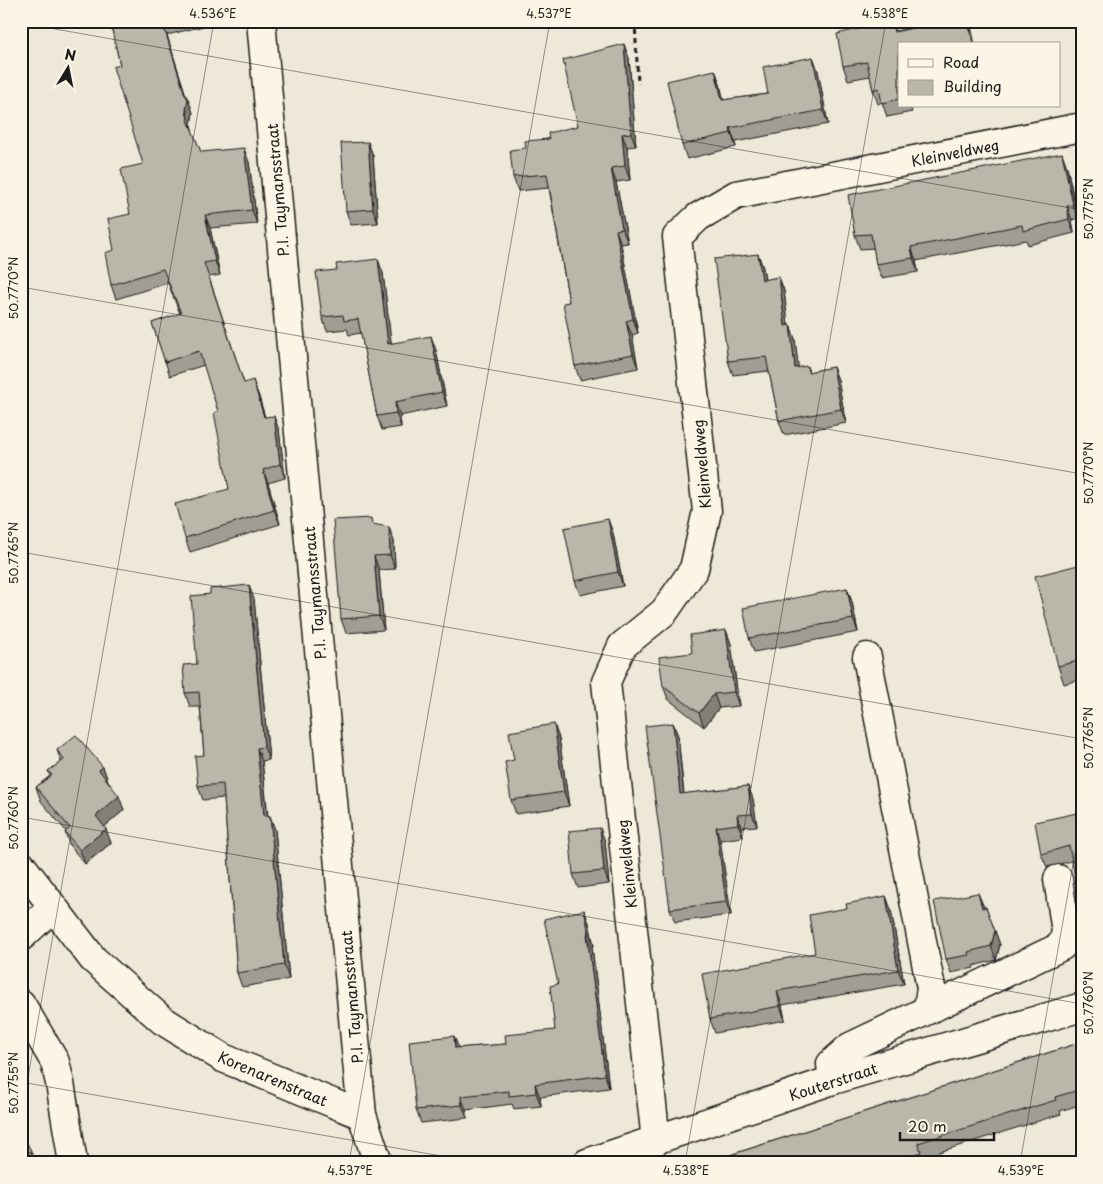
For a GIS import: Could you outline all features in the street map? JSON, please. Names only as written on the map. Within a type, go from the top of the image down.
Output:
[{"type":"street","name":"P.I. Taymansstraat","points":[[261,21],[362,1115],[378,1163]]},
{"type":"street","name":"Kleinveldweg","points":[[656,1141],[606,682],[622,646],[664,612],[694,569],[706,511],[677,237],[698,217],[736,195],[1082,127]]},
{"type":"street","points":[[867,657],[931,988],[928,1008]]},
{"type":"street","name":"Korenarenstraat","points":[[21,865],[52,908],[93,959],[162,1020],[222,1058],[362,1115]]},
{"type":"street","points":[[833,1080],[831,1064],[850,1047],[928,1008],[1062,946],[1066,932],[1058,879]]},
{"type":"street","points":[[21,937],[52,908]]},
{"type":"street","points":[[21,1004],[55,1062],[73,1163]]},
{"type":"street","name":"Kouterstraat","points":[[587,1163],[833,1080],[1082,1007]]},
{"type":"path","points":[[635,21],[638,84]]},
{"type":"building","points":[[110,21],[162,21],[185,95],[188,99],[186,110],[188,120],[201,152],[244,148],[252,210],[205,215],[215,261],[204,263],[244,383],[253,380],[264,417],[274,416],[280,464],[263,470],[274,510],[185,538],[175,504],[229,489],[214,413],[218,411],[199,351],[165,362],[152,323],[181,313],[163,269],[111,285],[105,253],[114,250],[108,219],[130,214],[121,169],[143,164],[113,67],[120,65]]},
{"type":"building","points":[[891,21],[894,32],[946,21],[968,21],[973,42],[898,42],[898,99],[882,103],[879,88],[873,90],[867,62],[843,66],[837,34]]},
{"type":"building","points":[[624,44],[631,133],[622,134],[625,166],[611,168],[622,229],[616,230],[633,319],[626,321],[633,354],[575,366],[563,303],[569,302],[547,174],[513,177],[510,150],[526,148],[525,141],[549,139],[548,133],[578,126],[563,60]]},
{"type":"building","points":[[813,57],[823,110],[730,128],[731,133],[682,145],[667,81],[715,70],[722,100],[768,94],[763,67]]},
{"type":"building","points":[[368,142],[373,209],[346,211],[341,143]]},
{"type":"building","points":[[1062,153],[1073,205],[1067,206],[1069,219],[1023,231],[1022,225],[911,247],[913,258],[876,264],[871,234],[855,235],[848,195]]},
{"type":"building","points":[[758,254],[762,280],[779,277],[785,326],[790,325],[795,368],[807,366],[808,372],[833,367],[841,409],[779,421],[766,357],[728,361],[714,259]]},
{"type":"building","points":[[378,259],[388,344],[431,336],[442,392],[395,402],[396,413],[377,416],[358,319],[344,321],[343,315],[322,317],[316,272],[337,270],[336,264]]},
{"type":"building","points":[[371,518],[372,524],[389,527],[390,555],[374,556],[379,616],[341,619],[333,520]]},
{"type":"building","points":[[608,519],[618,572],[575,581],[564,528]]},
{"type":"building","points":[[1082,539],[1082,553],[1078,540]]},
{"type":"building","points":[[1082,564],[1082,660],[1058,666],[1035,576]]},
{"type":"building","points":[[249,585],[264,747],[257,748],[264,816],[270,816],[284,965],[237,973],[223,784],[198,786],[195,756],[204,755],[199,692],[185,693],[183,665],[197,664],[191,596],[210,594],[210,589]]},
{"type":"building","points":[[847,588],[853,619],[749,638],[743,608]]},
{"type":"building","points":[[726,630],[734,692],[714,694],[699,713],[663,686],[659,657],[692,653],[690,635]]},
{"type":"building","points":[[673,723],[680,794],[748,786],[752,814],[737,815],[738,824],[716,827],[726,902],[670,909],[645,726]]},
{"type":"building","points":[[554,724],[564,792],[511,800],[505,762],[514,760],[509,732]]},
{"type":"building","points":[[76,735],[103,767],[99,770],[119,796],[96,816],[106,829],[80,850],[65,832],[70,828],[36,787],[52,775],[48,771],[64,760],[57,750]]},
{"type":"building","points":[[1082,812],[1082,885],[1077,886],[1069,846],[1041,854],[1035,822]]},
{"type":"building","points":[[600,828],[604,871],[573,874],[569,831]]},
{"type":"building","points":[[978,893],[982,908],[986,907],[995,931],[991,946],[968,952],[969,955],[946,959],[934,901]]},
{"type":"building","points":[[886,896],[898,970],[777,991],[780,1006],[710,1019],[702,974],[815,953],[809,915],[847,908],[846,904]]},
{"type":"building","points":[[584,910],[589,933],[587,934],[605,1075],[535,1084],[536,1093],[509,1096],[509,1091],[461,1096],[462,1105],[416,1110],[409,1041],[454,1036],[455,1048],[506,1044],[505,1035],[555,1030],[550,986],[558,984],[544,919]]},
{"type":"building","points":[[1082,1042],[1082,1089],[1055,1097],[1056,1100],[918,1143],[921,1152],[889,1163],[705,1163]]},
{"type":"building","points":[[21,1132],[31,1151],[21,1156]]}]
